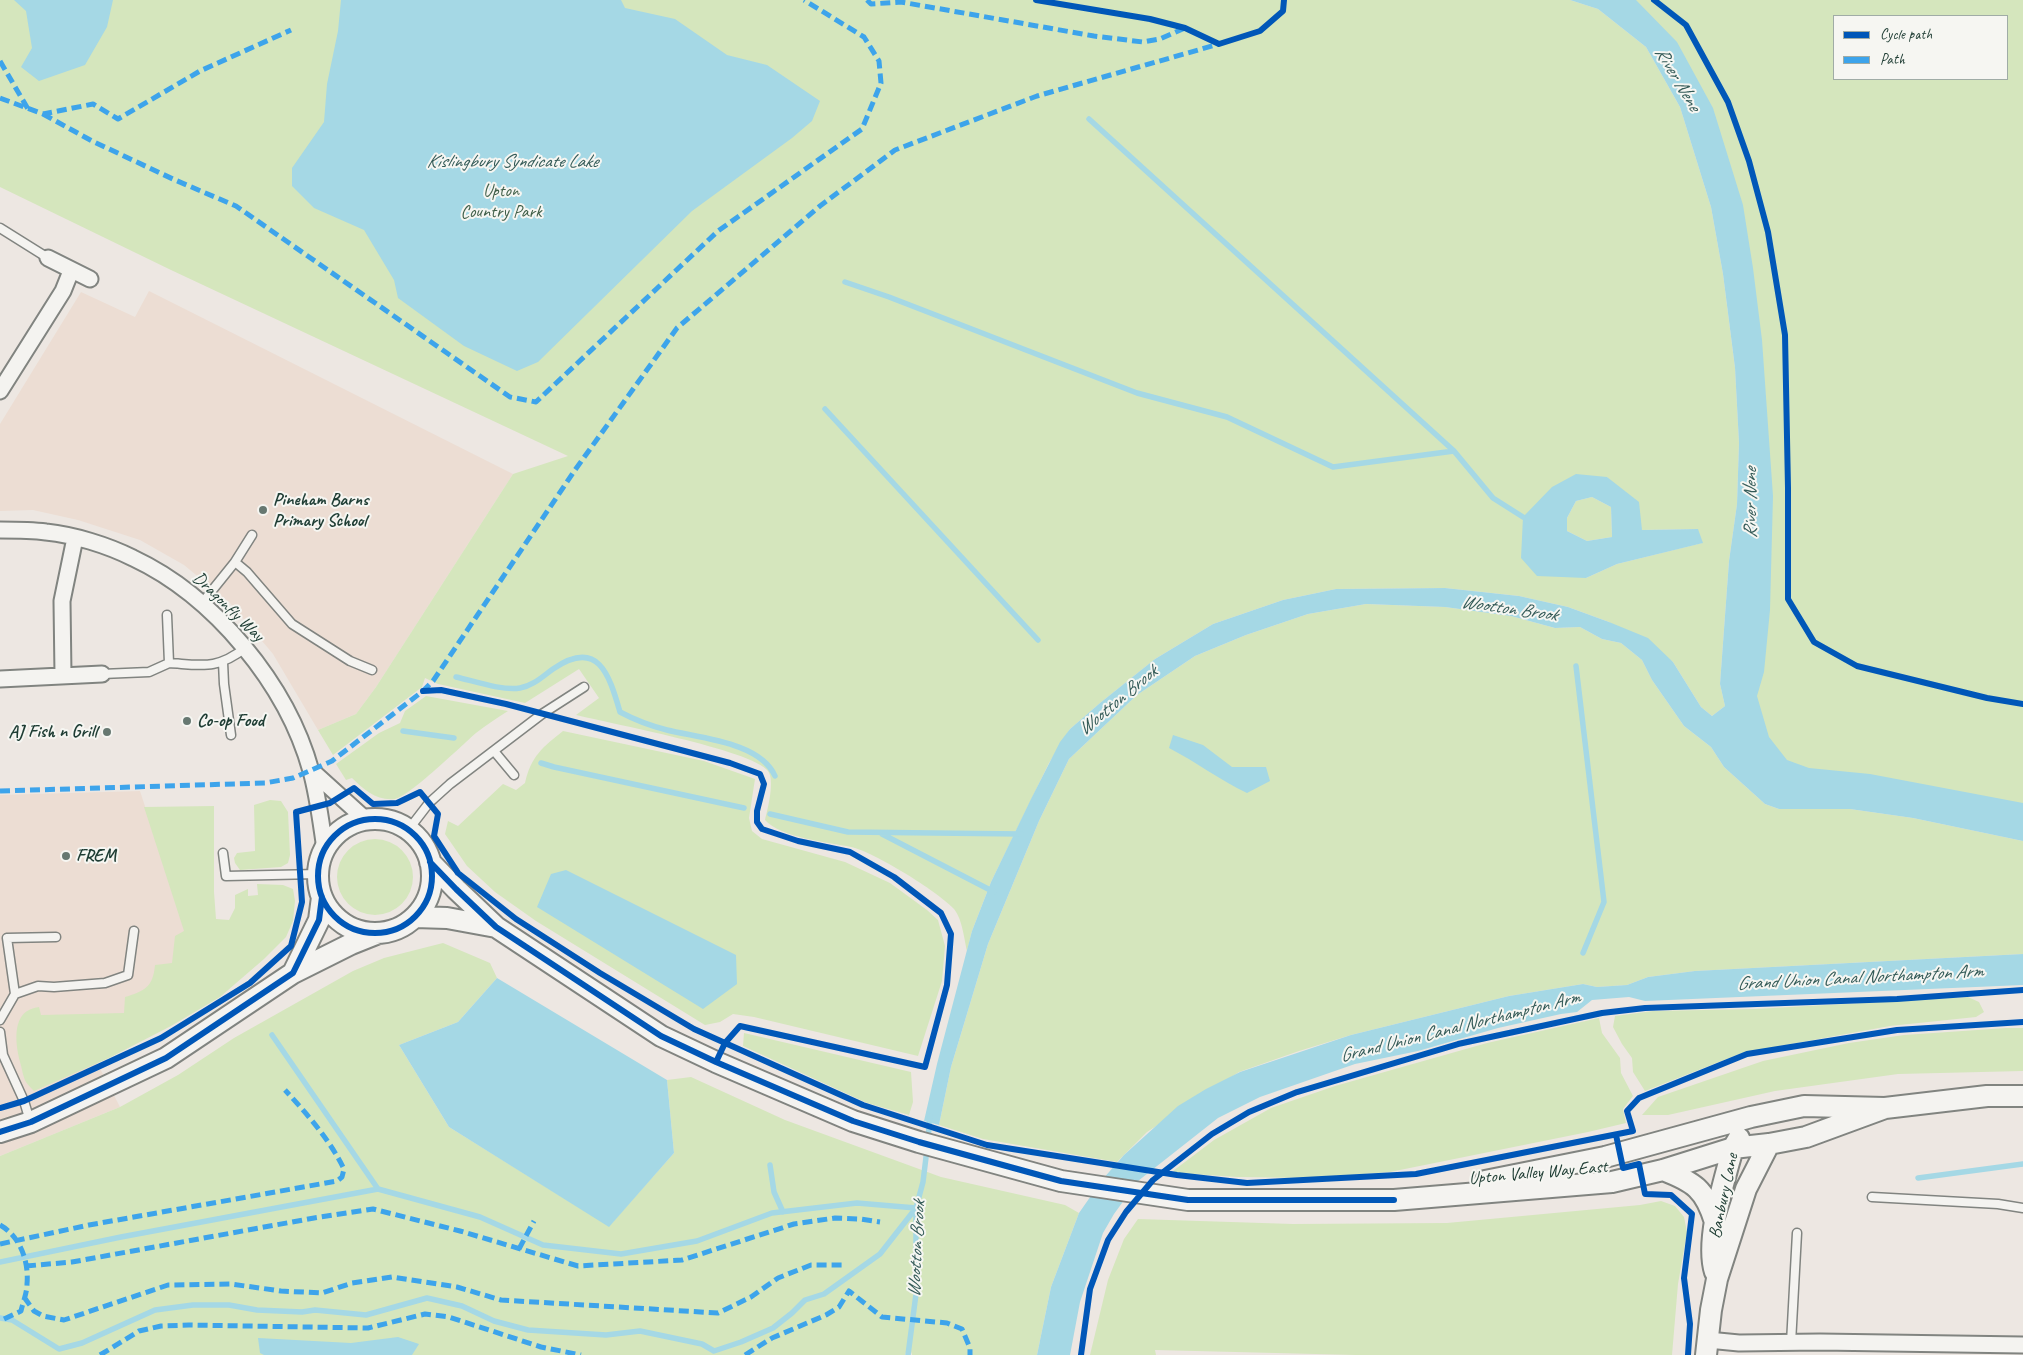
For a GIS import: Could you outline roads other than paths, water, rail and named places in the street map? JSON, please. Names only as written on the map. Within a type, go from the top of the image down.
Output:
[{"type":"street","points":[[48,258],[90,279]]},
{"type":"street","points":[[0,391],[63,291],[71,271]]},
{"type":"street","name":"Dragonfly Way","points":[[0,530],[46,532],[76,538],[133,558],[175,582],[202,603],[252,654],[286,707],[311,770],[325,849]]},
{"type":"street","points":[[63,675],[62,601],[76,538]]},
{"type":"street","points":[[0,679],[102,674]]},
{"type":"street","name":"Dragonfly Way","points":[[311,770],[364,818]]},
{"type":"street","points":[[0,1132],[31,1122],[166,1058],[293,973],[351,944],[376,934],[392,931],[416,917],[427,900],[432,881],[430,862],[426,851],[409,829],[398,823],[364,818],[349,825],[334,836],[325,849],[318,874],[318,887],[328,909],[338,920],[358,931],[376,934]]},
{"type":"street","name":"Upton Valley Way East","points":[[430,862],[496,927],[661,1036],[716,1062],[853,1121],[984,1161],[1061,1181],[1188,1200],[1394,1200],[1612,1182],[1663,1170],[1733,1148],[1806,1137],[1885,1108]]},
{"type":"street","points":[[293,973],[319,920],[322,897]]},
{"type":"street","name":"Upton Valley Way East","points":[[416,917],[447,918],[496,927]]},
{"type":"street","name":"Upton Valley Way East","points":[[1394,1200],[1605,1157],[1751,1116],[1804,1106],[1885,1108],[1987,1096],[2023,1096]]},
{"type":"street","name":"Banbury Lane","points":[[1717,1279],[1711,1260],[1716,1224],[1733,1148],[1751,1116]]},
{"type":"street","name":"Banbury Lane","points":[[1769,1144],[1746,1189],[1717,1279],[1707,1348],[1739,1343],[2023,1345]]},
{"type":"street","points":[[1663,1170],[1688,1180],[1701,1192],[1709,1202],[1716,1224]]},
{"type":"lane","points":[[0,228],[48,258]]},
{"type":"lane","points":[[202,603],[235,562],[252,535]]},
{"type":"lane","points":[[235,562],[247,572],[292,624],[350,661],[372,670]]},
{"type":"lane","points":[[168,615],[169,663]]},
{"type":"lane","points":[[102,674],[149,672],[169,663],[210,666],[230,659],[245,648]]},
{"type":"lane","points":[[223,662],[231,735]]},
{"type":"lane","points":[[409,829],[430,803],[450,784],[542,714],[584,687]]},
{"type":"lane","points":[[494,751],[514,775]]},
{"type":"lane","points":[[224,853],[226,876],[318,874]]},
{"type":"lane","points":[[15,994],[38,986],[54,987],[105,983],[128,975],[134,931]]},
{"type":"lane","points":[[0,1020],[15,994],[8,938],[56,937]]},
{"type":"lane","points":[[0,1032],[3,1055],[24,1101],[31,1122]]},
{"type":"lane","points":[[1872,1197],[1998,1204],[2023,1208]]},
{"type":"lane","points":[[1791,1343],[1797,1233]]},
{"type":"water","points":[[14,0],[113,0],[107,27],[85,65],[39,81],[21,67],[32,48],[26,11]]},
{"type":"water","name":"Kislingbury Syndicate Lake","points":[[341,0],[621,0],[625,8],[675,19],[727,55],[767,65],[820,101],[812,121],[792,138],[692,211],[538,362],[517,371],[464,346],[398,298],[394,280],[364,230],[314,208],[292,186],[292,168],[324,122],[327,84],[338,31]]},
{"type":"water","name":"River Nene","points":[[1570,0],[1636,0],[1677,42],[1713,108],[1743,205],[1762,340],[1773,496],[1770,610],[1764,672],[1757,696],[1769,737],[1787,760],[1809,768],[1870,774],[2023,803],[2023,841],[1913,818],[1850,809],[1779,809],[1765,804],[1724,767],[1711,747],[1684,726],[1652,680],[1642,660],[1621,643],[1602,639],[1580,627],[1555,628],[1511,616],[1445,607],[1366,604],[1308,614],[1246,635],[1195,656],[1137,695],[1069,759],[1039,821],[988,944],[951,1067],[939,1125],[924,1121],[972,931],[991,882],[1060,742],[1070,729],[1155,659],[1213,624],[1283,600],[1336,589],[1445,588],[1519,596],[1568,607],[1648,638],[1673,662],[1701,707],[1712,716],[1725,706],[1720,684],[1729,561],[1737,504],[1739,443],[1735,368],[1723,274],[1711,207],[1680,107],[1646,47],[1598,9]]},
{"type":"water","points":[[1576,474],[1607,477],[1639,502],[1642,530],[1698,529],[1703,543],[1617,564],[1586,578],[1537,576],[1521,558],[1523,517],[1552,487]],"holes":[[[1592,497],[1611,507],[1612,537],[1587,541],[1567,531],[1567,518],[1576,501]]]},
{"type":"water","points":[[1173,735],[1203,745],[1232,767],[1266,767],[1270,781],[1247,793],[1169,748]]},
{"type":"water","points":[[566,870],[736,955],[737,984],[703,1009],[537,907],[551,874]]},
{"type":"water","name":"Grand Union Canal Northampton Arm","points":[[2023,954],[2023,985],[1645,1001],[1629,997],[1592,1000],[1577,1012],[1498,1028],[1418,1051],[1355,1064],[1260,1097],[1218,1118],[1138,1181],[1103,1233],[1080,1302],[1070,1355],[1037,1355],[1051,1287],[1079,1213],[1102,1180],[1124,1155],[1178,1106],[1240,1072],[1351,1035],[1509,996],[1583,984],[1597,987],[1627,985],[1648,977],[1695,971]]},
{"type":"water","points":[[497,978],[667,1080],[674,1153],[609,1227],[449,1127],[399,1045],[458,1022]]},
{"type":"water","points":[[398,1337],[419,1344],[412,1355],[264,1355],[260,1353],[258,1338],[351,1343]]},
{"type":"waterway","points":[[1089,119],[1454,451],[1493,498],[1523,517]]},
{"type":"waterway","points":[[845,282],[889,297],[1137,393],[1227,417],[1333,467],[1454,451]]},
{"type":"waterway","points":[[825,409],[1038,640]]},
{"type":"waterway","points":[[456,677],[513,689],[534,683],[568,660],[581,657],[591,659],[606,674],[620,712],[655,727],[711,739],[743,749],[767,765],[775,776]]},
{"type":"waterway","points":[[1576,666],[1604,902],[1583,953]]},
{"type":"waterway","points":[[403,731],[454,738]]},
{"type":"waterway","points":[[541,763],[744,808]]},
{"type":"waterway","points":[[770,814],[848,832],[1021,834]]},
{"type":"waterway","points":[[882,834],[994,892]]},
{"type":"waterway","points":[[272,1035],[378,1189],[480,1217],[543,1245],[621,1254],[697,1241],[772,1213],[857,1203],[916,1208]]},
{"type":"waterway","name":"Wootton Brook","points":[[928,1140],[930,1116]]},
{"type":"waterway","name":"Wootton Brook","points":[[908,1355],[916,1294],[916,1208],[923,1182],[927,1149]]},
{"type":"waterway","points":[[1918,1178],[2023,1164]]},
{"type":"waterway","points":[[770,1165],[774,1192],[783,1212]]},
{"type":"waterway","points":[[0,1262],[121,1237],[378,1189]]},
{"type":"waterway","points":[[0,1318],[12,1320],[59,1349],[82,1343],[155,1310],[193,1305],[229,1305],[257,1310],[302,1312],[315,1310],[366,1315],[427,1298],[462,1306],[494,1321],[528,1330],[606,1335],[640,1331],[702,1344],[714,1351],[773,1328],[805,1300],[824,1294],[880,1254],[916,1208]]},
{"type":"place","name":"Pineham Barns Primary School","points":[[263,510]]},
{"type":"place","name":"Co-op Food","points":[[187,721]]},
{"type":"place","name":"AJ Fish n Grill","points":[[107,732]]},
{"type":"place","name":"FREM","points":[[66,856]]},
{"type":"park label","name":"Upton Country Park","points":[[501,201]]}]
